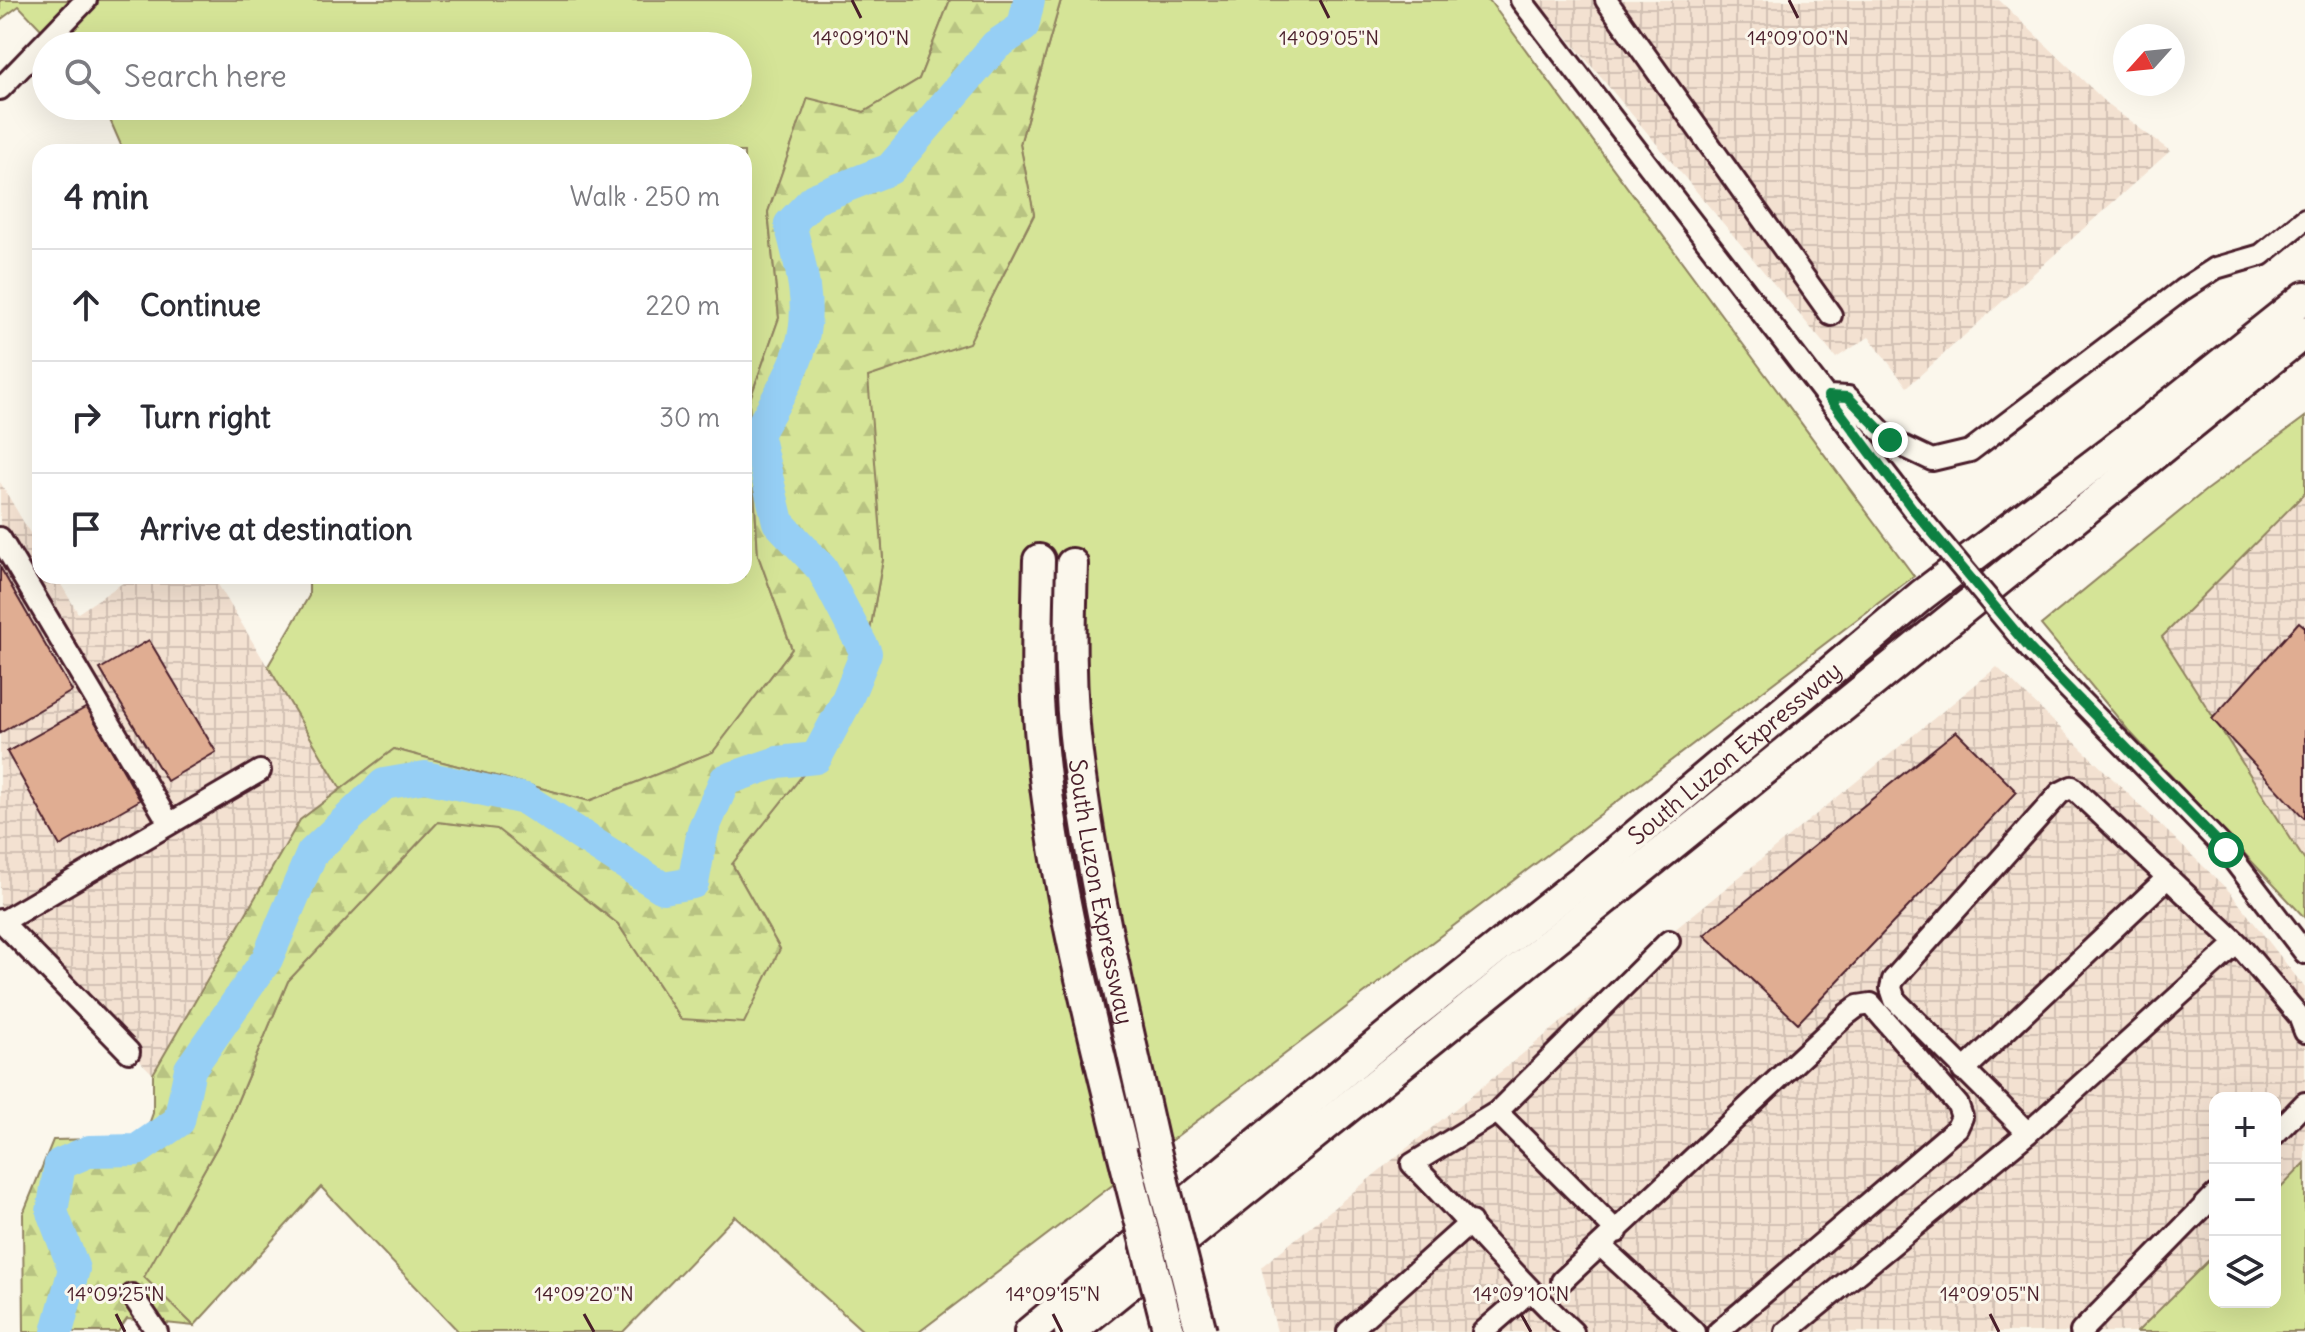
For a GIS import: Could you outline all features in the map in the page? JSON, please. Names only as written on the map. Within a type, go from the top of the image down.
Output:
[{"type":"highway","name":"South Luzon Expressway","points":[[1030,1332],[1404,1022],[1602,864],[1922,595],[2112,451],[2305,297]]},
{"type":"highway","name":"South Luzon Expressway","points":[[1070,1332],[2305,332]]},
{"type":"highway","points":[[1039,560],[1038,699],[1046,788],[1084,994],[1169,1332]]},
{"type":"highway","name":"South Luzon Expressway","points":[[1072,564],[1071,682],[1077,752],[1094,869],[1153,1143],[1201,1332]]},
{"type":"street","points":[[55,32],[86,0]]},
{"type":"street","points":[[1521,0],[1912,508],[2030,649],[2226,850],[2305,953]]},
{"type":"street","points":[[1606,0],[1831,315]]},
{"type":"street","points":[[0,89],[32,56]]},
{"type":"street","points":[[1828,396],[1848,397],[1890,440],[1932,460],[1970,451],[2182,290],[2216,268],[2261,255],[2305,219]]},
{"type":"street","points":[[0,538],[169,823]]},
{"type":"street","points":[[129,1052],[1,921],[260,771]]},
{"type":"street","points":[[2028,1133],[1895,1000],[1891,988],[1893,980],[2060,793],[2072,787],[2237,943],[2299,1016],[2305,1032]]},
{"type":"street","points":[[1963,1071],[2167,878]]},
{"type":"street","points":[[1573,1332],[1530,1291],[1471,1222],[1412,1164],[1497,1112],[1669,941]]},
{"type":"street","points":[[1786,1332],[2028,1133],[2237,943]]},
{"type":"street","points":[[1562,1281],[1846,1015],[1858,1006],[1871,1004],[1958,1105],[1962,1117],[1957,1128],[1718,1332]]},
{"type":"street","points":[[2281,1128],[2305,1103]]},
{"type":"street","points":[[1497,1112],[1694,1332]]},
{"type":"street","points":[[2081,1332],[2209,1201]]},
{"type":"street","points":[[1348,1332],[1471,1222]]},
{"type":"street","points":[[1483,1332],[1530,1291]]},
{"type":"street","points":[[132,1295],[157,1332]]},
{"type":"shaded area","points":[[1536,0],[1999,0],[2111,107],[2170,151],[1907,387],[1869,337],[1836,358]]},
{"type":"shaded area","points":[[0,482],[32,536],[32,584],[61,584],[78,613],[121,584],[218,584],[341,789],[300,820],[153,1074],[0,924]]},
{"type":"shaded area","points":[[2305,493],[2305,861],[2162,637]]},
{"type":"shaded area","points":[[1997,667],[2230,892],[2305,988],[2305,1163],[2281,1188],[2281,1092],[2209,1092],[2209,1260],[2137,1332],[1277,1332],[1261,1267]]},
{"type":"green space","points":[[0,0],[950,0],[919,79],[864,112],[808,99],[768,212],[779,318],[752,394],[752,144],[121,144],[110,120],[752,120],[752,32],[44,32],[19,6],[0,20]]},
{"type":"green space","points":[[950,0],[1061,0],[1020,144],[1034,214],[969,343],[868,377],[883,559],[866,653],[846,702],[816,758],[732,864],[780,949],[744,1023],[681,1019],[618,924],[497,829],[438,822],[288,981],[221,1140],[144,1277],[194,1326],[127,1319],[118,1332],[24,1332],[23,1214],[53,1140],[144,1138],[153,1113],[153,1074],[300,820],[394,749],[589,801],[713,752],[792,649],[758,555],[752,453],[752,394],[779,318],[768,212],[808,98],[864,112],[919,79]]},
{"type":"green space","points":[[1061,0],[1489,0],[1914,576],[919,1332],[864,1332],[735,1216],[623,1332],[459,1332],[321,1187],[194,1326],[143,1277],[221,1140],[288,981],[438,822],[497,828],[618,924],[681,1019],[780,949],[732,864],[816,758],[846,702],[866,653],[883,559],[867,377],[969,342],[1034,215],[1020,144]]},
{"type":"green space","points":[[2305,417],[2305,493],[2162,637],[2305,861],[2305,918],[2128,730],[2041,625],[2206,490]]},
{"type":"green space","points":[[752,453],[758,555],[792,649],[713,752],[589,801],[394,749],[341,789],[268,666],[309,596],[309,584],[752,584]]},
{"type":"green space","points":[[2305,1163],[2305,1332],[2137,1332],[2209,1260],[2209,1308],[2281,1308],[2281,1188]]},
{"type":"building","points":[[0,567],[72,691],[0,733]]},
{"type":"building","points":[[2299,622],[2305,627],[2305,819],[2212,719]]},
{"type":"building","points":[[149,640],[216,752],[167,781],[100,669]]},
{"type":"building","points":[[87,707],[140,800],[60,846],[7,752]]},
{"type":"building","points":[[1956,731],[2017,792],[1798,1023],[1704,935]]},
{"type":"waterway","points":[[57,1332],[74,1269],[52,1212],[60,1164],[90,1151],[137,1150],[179,1121],[190,1069],[267,959],[312,853],[384,784],[425,777],[525,799],[663,888],[693,883],[703,830],[725,780],[778,762],[816,758],[846,702],[866,653],[822,569],[778,522],[757,434],[788,377],[804,334],[804,287],[790,224],[814,199],[890,169],[996,45],[1023,27],[1029,0]]},
{"type":"route","points":[[1890,440],[1848,397],[1828,396],[1912,508],[2030,649],[2226,850]]}]
